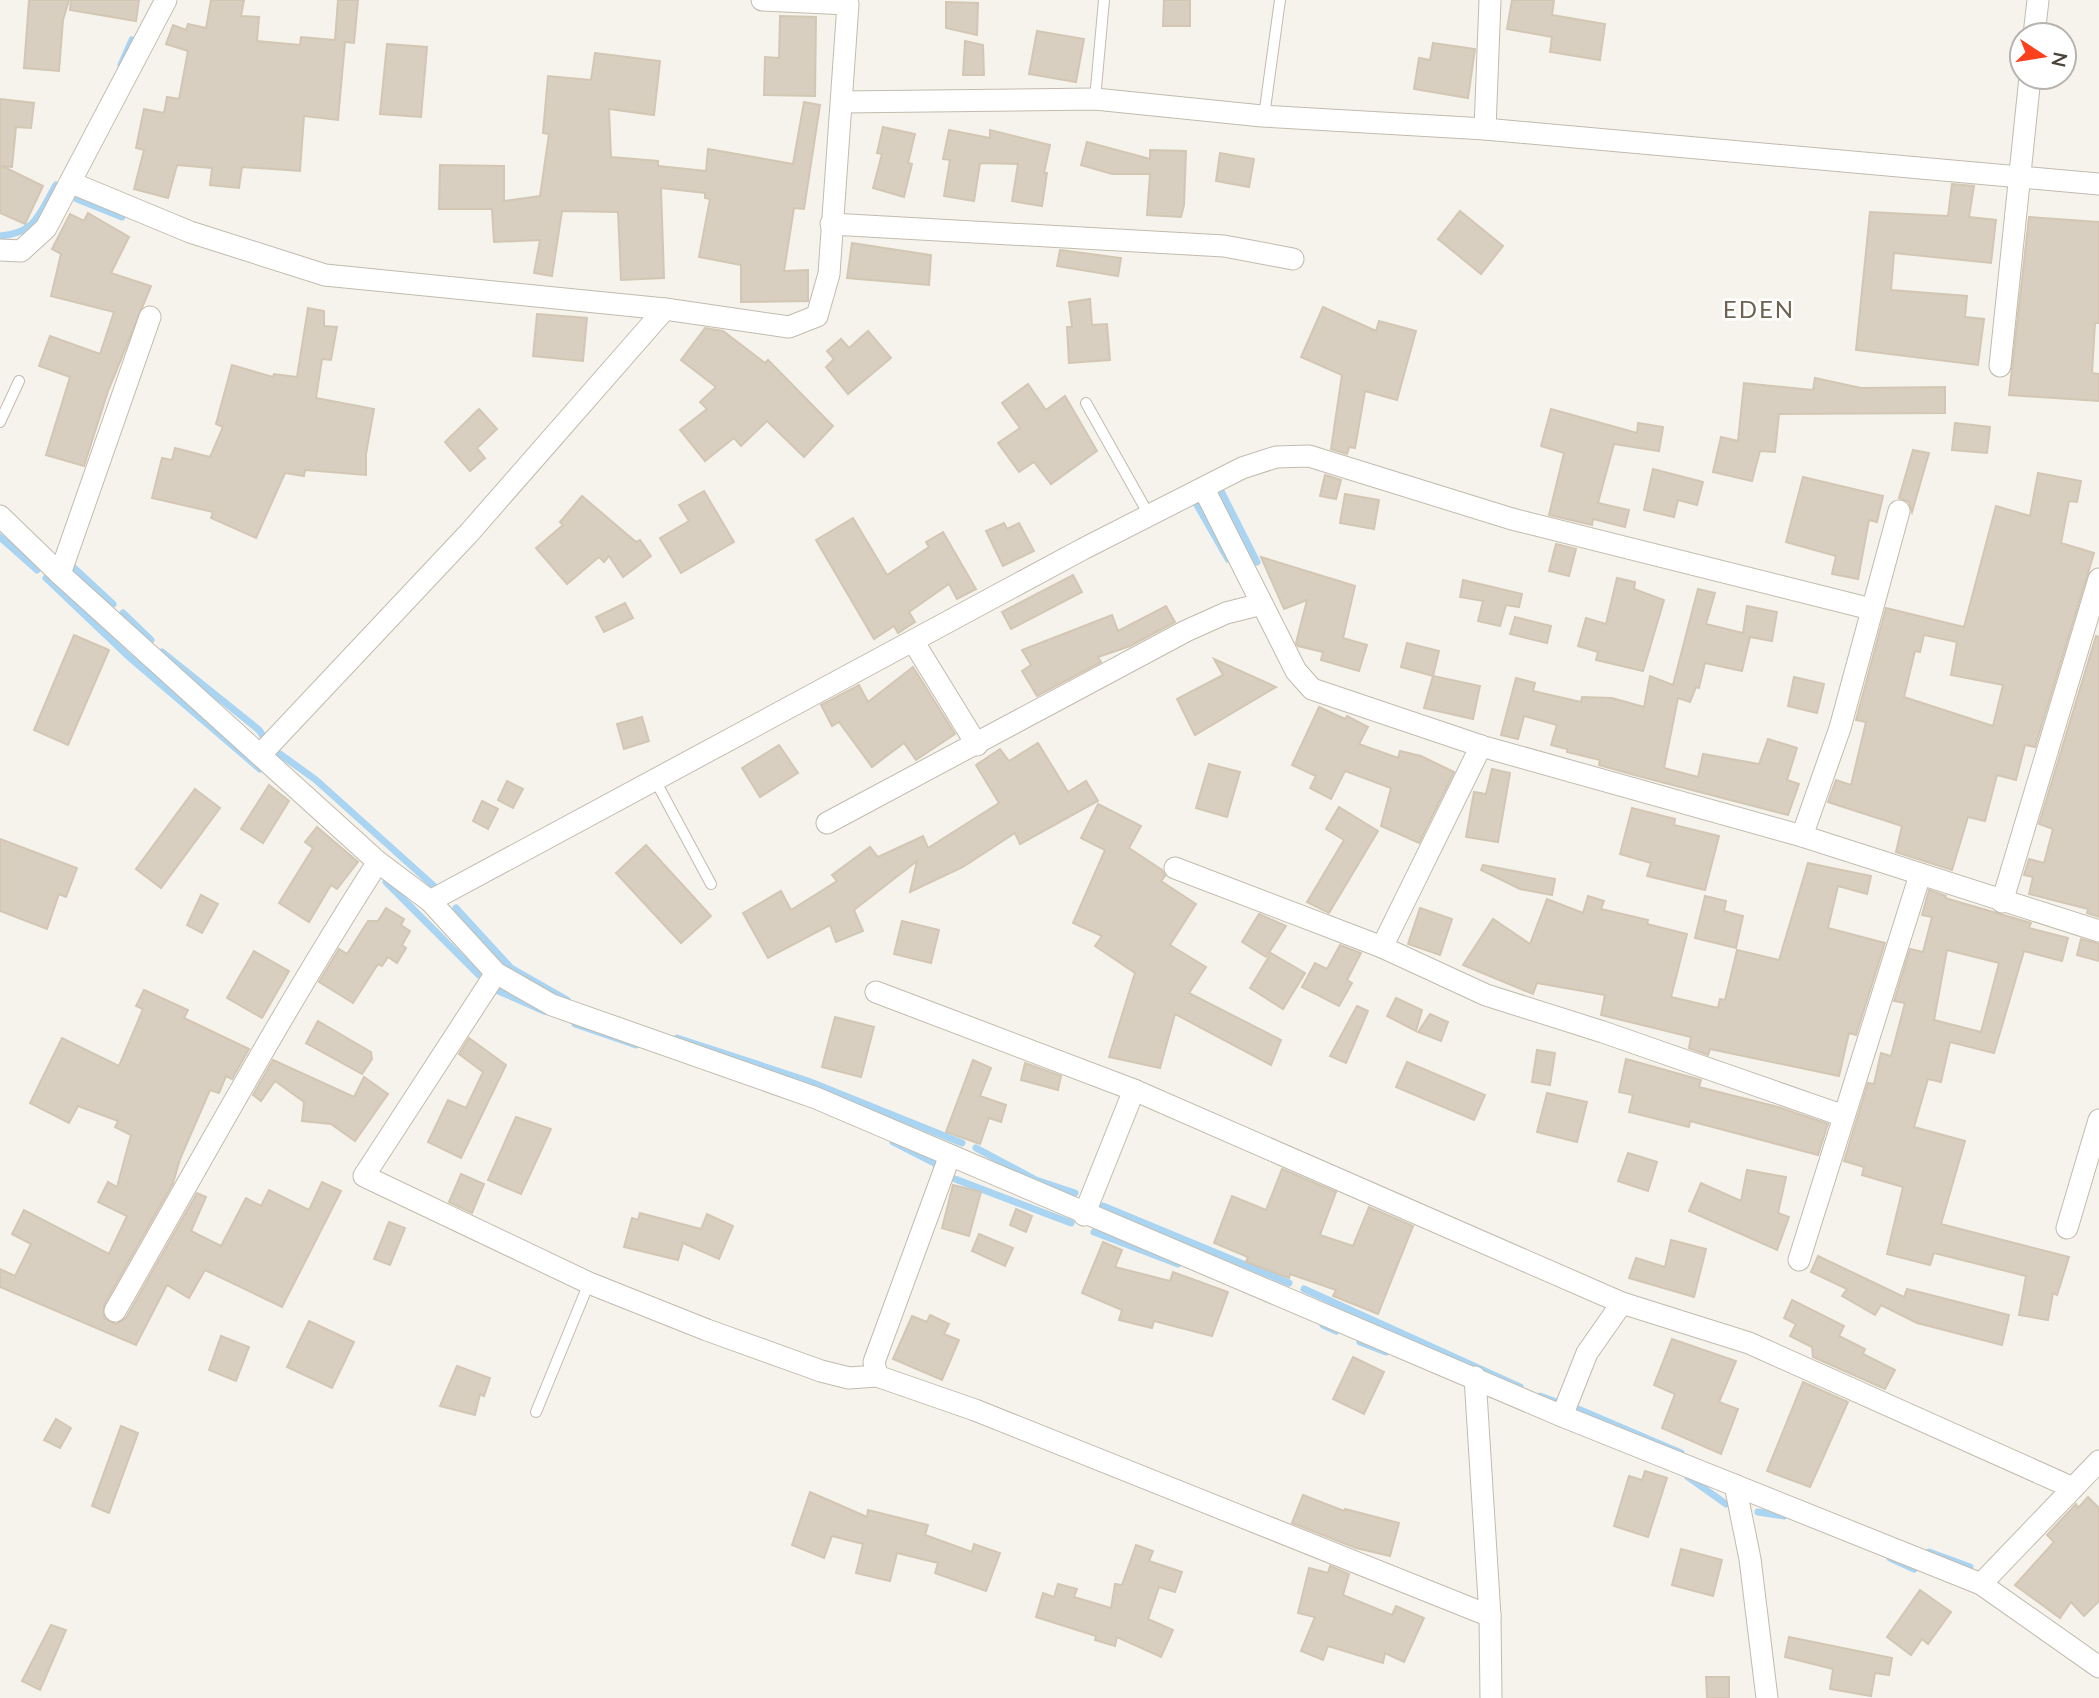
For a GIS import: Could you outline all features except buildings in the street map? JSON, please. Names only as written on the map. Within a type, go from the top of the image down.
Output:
[{"type":"street","points":[[0,250],[20,251],[46,228],[166,0]]},
{"type":"street","points":[[72,183],[190,232],[325,275],[665,309],[789,327],[817,316],[829,274],[849,2],[762,0]]},
{"type":"street","points":[[1485,129],[1490,0]]},
{"type":"street","points":[[2036,21],[2038,0]]},
{"type":"street","points":[[2000,366],[2028,91]]},
{"type":"street","points":[[842,102],[1095,99],[1264,116],[1485,129],[2099,184]]},
{"type":"street","points":[[831,224],[1224,246],[1293,259]]},
{"type":"street","points":[[260,755],[469,533],[665,309]]},
{"type":"street","points":[[60,574],[150,317]]},
{"type":"street","points":[[430,901],[1149,515],[1242,468],[1276,457],[1309,456],[1512,519],[1871,609]]},
{"type":"street","points":[[1203,489],[1296,671],[1312,689],[1481,746],[1802,836],[2099,931]]},
{"type":"street","points":[[1802,836],[1840,728],[1899,511]]},
{"type":"street","points":[[0,516],[60,574],[377,862],[430,901],[496,972],[552,1005],[816,1098],[950,1154],[1084,1215],[1475,1377],[1562,1416],[1981,1584],[2099,1667]]},
{"type":"street","points":[[2002,902],[2099,579]]},
{"type":"street","points":[[827,823],[1186,631],[1226,613],[1262,604]]},
{"type":"street","points":[[913,640],[977,745]]},
{"type":"street","points":[[1382,947],[1481,746]]},
{"type":"street","points":[[116,1311],[277,1026],[377,862]]},
{"type":"street","points":[[1175,868],[1382,947],[1486,995],[1603,1032],[1844,1116]]},
{"type":"street","points":[[1799,1260],[1920,875]]},
{"type":"street","points":[[496,972],[364,1176],[589,1283],[821,1371],[849,1378],[877,1376],[975,1410],[1490,1616]]},
{"type":"street","points":[[876,992],[1134,1090],[1622,1303],[1749,1343],[2073,1488]]},
{"type":"street","points":[[1084,1215],[1134,1090]]},
{"type":"street","points":[[2067,1228],[2099,1120]]},
{"type":"street","points":[[877,1376],[874,1362],[950,1154]]},
{"type":"street","points":[[1562,1416],[1587,1353],[1622,1303]]},
{"type":"street","points":[[1475,1377],[1490,1616],[1491,1698]]},
{"type":"street","points":[[1981,1584],[2099,1461]]},
{"type":"street","points":[[1735,1485],[1750,1559],[1767,1698]]},
{"type":"lane","points":[[1095,99],[1104,0]]},
{"type":"lane","points":[[1264,116],[1280,0]]},
{"type":"lane","points":[[0,422],[19,381]]},
{"type":"lane","points":[[1086,403],[1149,515]]},
{"type":"lane","points":[[655,780],[711,884]]},
{"type":"lane","points":[[536,1412],[589,1283]]},
{"type":"waterway","points":[[121,65],[132,40]]},
{"type":"waterway","points":[[0,236],[22,231],[29,226],[56,185]]},
{"type":"waterway","points":[[77,199],[122,217]]},
{"type":"waterway","points":[[1221,491],[1257,562]]},
{"type":"waterway","points":[[1197,505],[1228,559]]},
{"type":"waterway","points":[[0,537],[37,570]]},
{"type":"waterway","points":[[72,566],[113,604]]},
{"type":"waterway","points":[[46,578],[128,656],[260,769]]},
{"type":"waterway","points":[[123,613],[151,640]]},
{"type":"waterway","points":[[162,652],[259,730],[265,739]]},
{"type":"waterway","points":[[280,754],[316,780],[435,887]]},
{"type":"waterway","points":[[386,882],[479,975]]},
{"type":"waterway","points":[[456,908],[511,968],[567,1000]]},
{"type":"waterway","points":[[494,989],[544,1011]]},
{"type":"waterway","points":[[575,1024],[636,1045]]},
{"type":"waterway","points":[[677,1038],[808,1081],[962,1143]]},
{"type":"waterway","points":[[893,1142],[936,1164],[937,1169]]},
{"type":"waterway","points":[[976,1148],[1036,1180],[1075,1193]]},
{"type":"waterway","points":[[955,1179],[1071,1223]]},
{"type":"waterway","points":[[1103,1206],[1289,1283]]},
{"type":"waterway","points":[[1094,1232],[1178,1264]]},
{"type":"waterway","points":[[1304,1289],[1520,1387]]},
{"type":"waterway","points":[[1323,1325],[1336,1331]]},
{"type":"waterway","points":[[1360,1342],[1386,1352]]},
{"type":"waterway","points":[[1540,1396],[1559,1403]]},
{"type":"waterway","points":[[1578,1409],[1681,1453]]},
{"type":"waterway","points":[[1688,1477],[1726,1504]]},
{"type":"waterway","points":[[1758,1512],[1784,1516]]},
{"type":"waterway","points":[[1929,1552],[1970,1567]]},
{"type":"waterway","points":[[1890,1558],[1914,1569]]},
{"type":"district","name":"EDEN","points":[[1759,310]]}]
